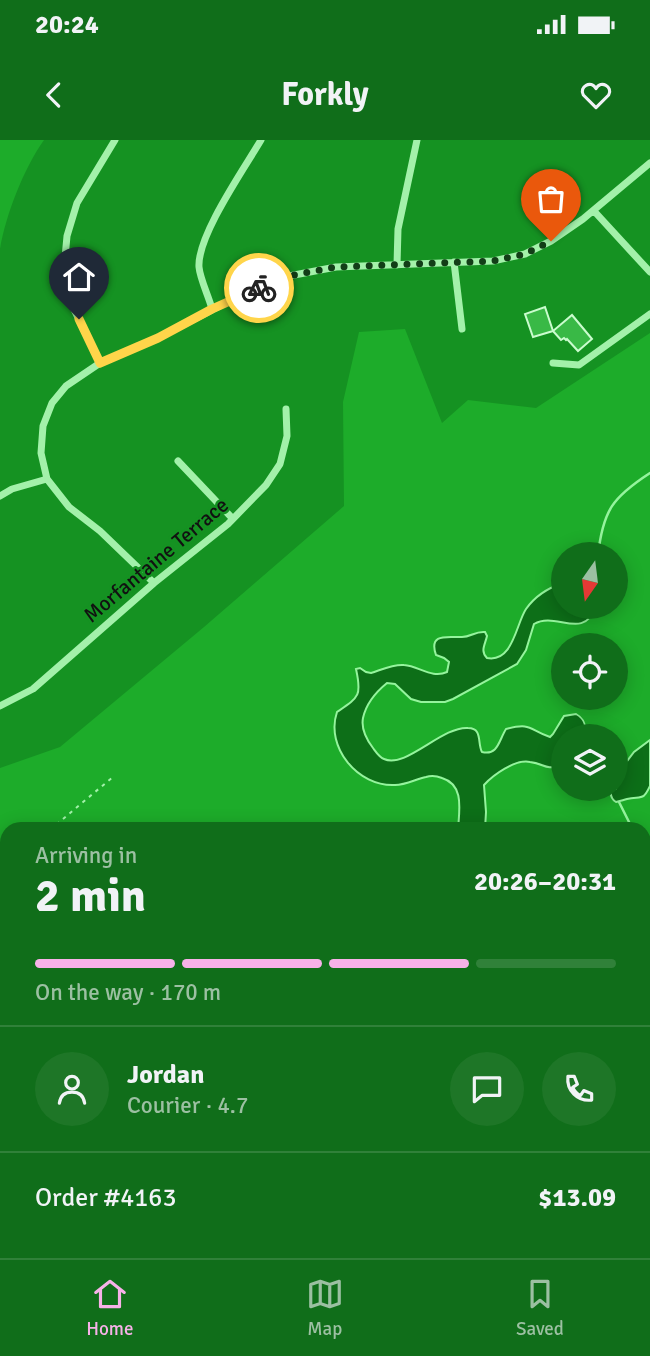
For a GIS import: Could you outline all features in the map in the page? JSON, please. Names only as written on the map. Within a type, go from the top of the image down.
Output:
[{"type":"street","points":[[100,363],[68,297],[64,269],[68,236],[77,203],[115,140]]},
{"type":"street","points":[[212,309],[199,267],[202,248],[209,228],[261,140]]},
{"type":"street","points":[[397,265],[398,229],[417,140]]},
{"type":"street","points":[[154,583],[100,531],[69,507],[47,479],[41,453],[43,426],[52,403],[66,386],[100,363],[158,338],[212,309],[289,276],[336,267],[493,261],[525,254],[551,241],[594,211],[650,163]]},
{"type":"street","points":[[594,211],[650,272]]},
{"type":"street","points":[[454,262],[462,329]]},
{"type":"street","points":[[553,363],[579,365],[650,314]]},
{"type":"street","name":"Morfantaine Terrace","points":[[0,706],[33,689],[154,583],[233,519],[267,485],[280,464],[287,436],[286,409]]},
{"type":"street","points":[[178,461],[233,519]]},
{"type":"street","points":[[0,496],[12,489],[47,479]]},
{"type":"path","points":[[59,822],[114,776]]},
{"type":"shaded area","points":[[0,140],[44,140],[17,192],[0,249]]},
{"type":"shaded area","points":[[405,329],[442,423],[468,400],[536,408],[650,333],[650,822],[0,822],[0,768],[60,747],[344,506],[343,402],[359,332]]},
{"type":"shaded area","points":[[551,588],[551,620],[587,620],[576,624],[542,621],[534,624],[526,650],[517,664],[445,702],[421,702],[411,699],[395,684],[387,683],[369,703],[363,722],[367,738],[376,753],[384,759],[393,760],[413,753],[447,733],[468,728],[476,730],[482,752],[492,752],[506,729],[526,727],[551,736],[551,767],[518,763],[493,777],[484,785],[485,822],[458,822],[457,793],[449,781],[440,777],[432,776],[399,785],[381,784],[357,772],[340,751],[335,725],[337,712],[357,695],[359,685],[356,669],[371,673],[404,665],[441,674],[447,672],[449,662],[436,655],[434,648],[437,639],[465,637],[482,632],[487,636],[485,655],[487,658],[496,658],[508,649],[526,609]]},
{"type":"shaded area","points":[[576,714],[584,723],[559,724],[564,716]]},
{"type":"shaded area","points":[[650,740],[650,786],[642,797],[628,799],[628,760]]},
{"type":"building","points":[[545,307],[553,331],[533,337],[525,314]]},
{"type":"building","points":[[572,315],[592,339],[578,351],[567,339],[561,340],[553,331]]},
{"type":"waterway","points":[[600,542],[612,506],[627,490],[650,473]]},
{"type":"waterway","points":[[619,802],[629,822]]},
{"type":"way so far","points":[[259,288],[289,276],[336,267],[493,261],[525,254],[551,241]]},
{"type":"route","points":[[79,319],[100,363],[158,338],[259,288]]}]
